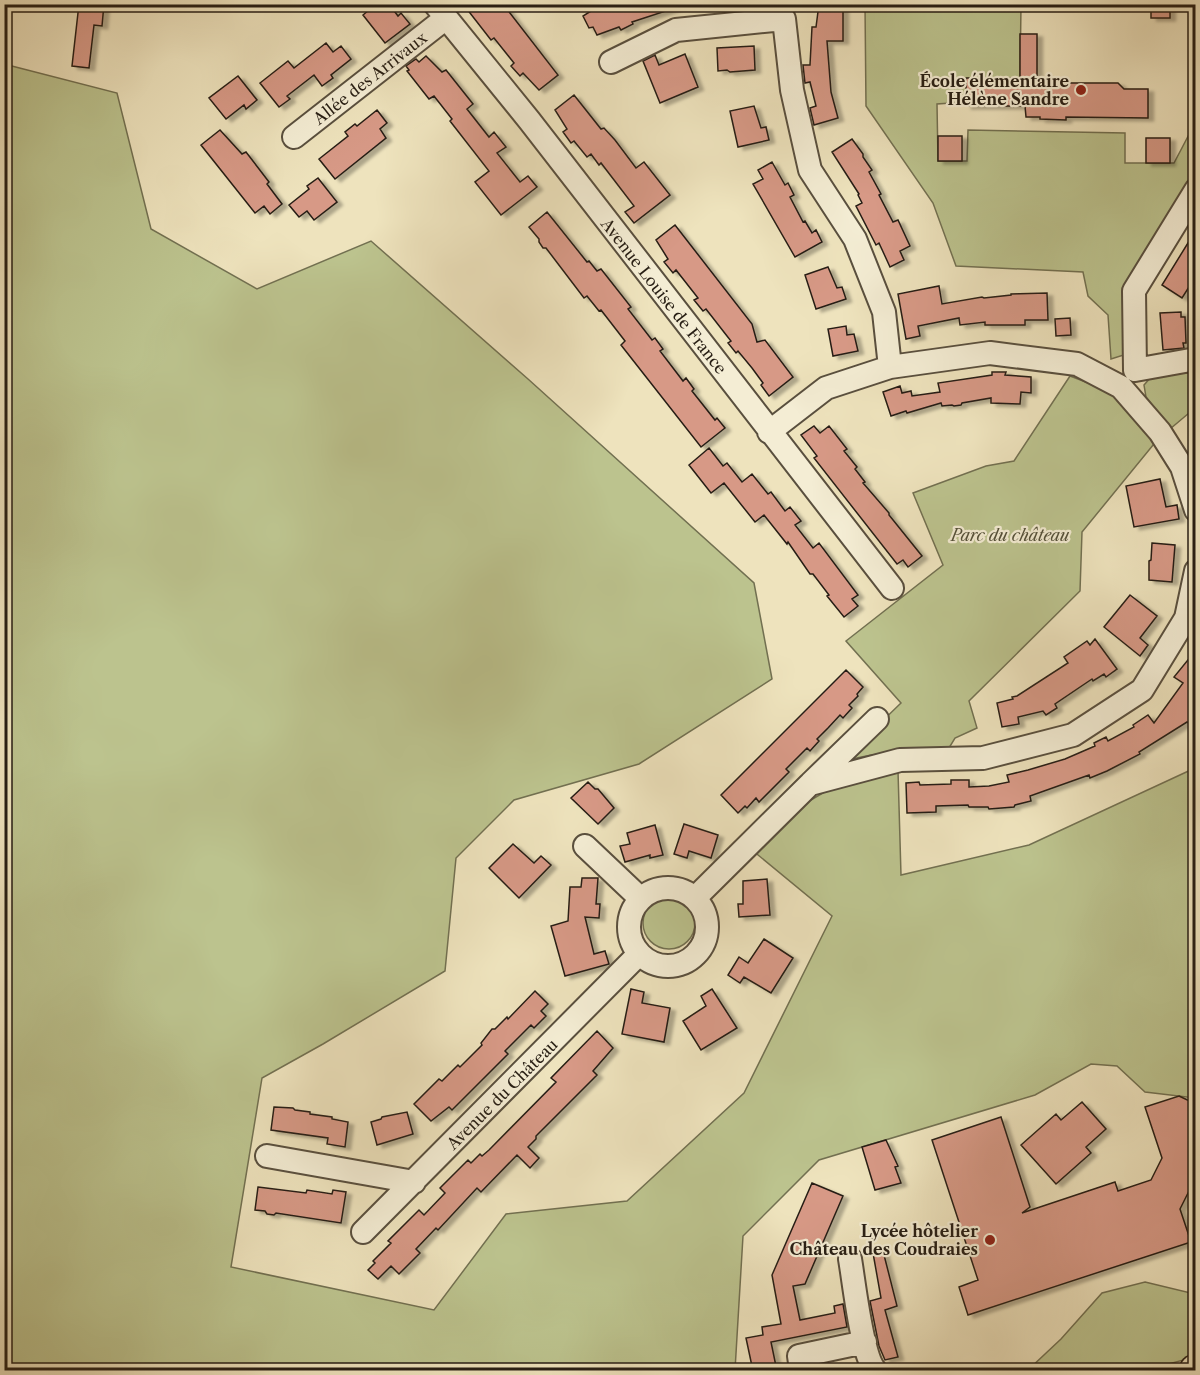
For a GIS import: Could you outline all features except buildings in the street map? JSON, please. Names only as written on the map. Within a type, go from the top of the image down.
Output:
[{"type":"street","name":"Allée des Arrivaux","points":[[294,137],[441,11]]},
{"type":"street","name":"Avenue Louise de France","points":[[441,11],[529,120],[892,588]]},
{"type":"street","points":[[611,62],[676,30],[784,19],[792,90],[810,170],[855,239],[884,312],[890,367]]},
{"type":"street","points":[[1121,387],[1135,370],[1134,291],[1196,190]]},
{"type":"street","points":[[769,432],[826,388],[890,367],[990,353],[1077,364],[1121,387],[1160,432],[1182,467],[1196,510]]},
{"type":"street","points":[[1135,370],[1196,359]]},
{"type":"street","points":[[810,784],[900,760],[983,758],[1073,735],[1142,690],[1186,618],[1196,571]]},
{"type":"street","points":[[695,898],[877,719]]},
{"type":"street","points":[[585,846],[641,899]]},
{"type":"street","points":[[662,889],[685,892],[695,898],[704,911],[708,927],[705,942],[696,955],[683,964],[668,967],[652,963],[639,954],[632,941],[629,926],[633,911],[641,899],[651,892],[662,889]]},
{"type":"street","name":"Avenue du Château","points":[[363,1232],[639,954]]},
{"type":"street","points":[[267,1156],[414,1182]]},
{"type":"street","points":[[849,1258],[865,1342],[871,1366],[875,1371]]},
{"type":"street","points":[[801,1371],[799,1356],[865,1342]]},
{"type":"green space","points":[[865,5],[1021,5],[1020,78],[966,102],[937,104],[938,161],[967,161],[968,130],[1125,133],[1125,163],[1174,163],[1195,123],[1195,179],[1128,291],[1130,353],[1111,359],[1108,315],[1088,296],[1083,272],[956,266],[933,203],[866,106]]},
{"type":"green space","points":[[4,64],[117,93],[151,229],[257,289],[371,241],[754,583],[772,679],[639,764],[514,800],[456,858],[445,971],[262,1078],[231,1267],[434,1310],[506,1214],[627,1201],[744,1093],[832,916],[752,850],[804,804],[845,780],[898,771],[901,875],[1029,845],[1195,768],[1195,1098],[1145,1092],[1117,1066],[1091,1064],[1035,1095],[819,1160],[743,1236],[735,1370],[5,1370]]},
{"type":"green space","points":[[1195,372],[1195,408],[1170,429],[1146,397],[1144,385],[1152,376]]},
{"type":"green space","name":"Parc du château","points":[[1070,376],[1107,390],[1135,410],[1158,439],[1082,532],[1080,591],[969,701],[977,728],[955,738],[949,748],[879,754],[839,763],[901,703],[846,641],[943,565],[913,493],[986,466],[1014,461]]},
{"type":"green space","points":[[669,897],[679,899],[687,905],[693,913],[695,923],[693,933],[687,941],[679,947],[669,949],[659,947],[651,941],[645,933],[643,923],[645,913],[651,905],[659,899]]},
{"type":"green space","points":[[1145,1282],[1195,1294],[1195,1357],[1146,1370],[1028,1370],[1061,1339],[1102,1293]]},
{"type":"place","name":"École élémentaire Hélène Sandre","points":[[1081,90]]},
{"type":"place","name":"Lycée hôtelier Château des Coudraies","points":[[990,1240]]}]
